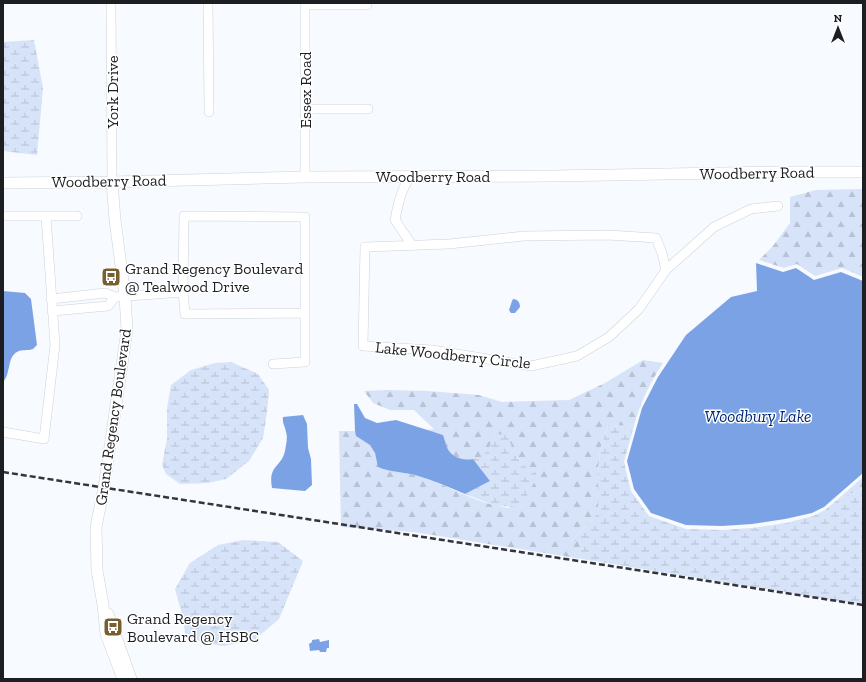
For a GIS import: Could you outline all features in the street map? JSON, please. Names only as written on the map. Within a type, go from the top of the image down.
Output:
[{"type":"street","name":"York Drive","points":[[111,3],[112,182]]},
{"type":"street","points":[[208,3],[209,112]]},
{"type":"street","points":[[305,4],[367,6]]},
{"type":"street","name":"Essex Road","points":[[305,4],[305,177]]},
{"type":"street","points":[[305,109],[368,109]]},
{"type":"street","name":"Woodberry Road","points":[[3,183],[305,177],[674,175],[777,172],[863,172]]},
{"type":"street","points":[[410,177],[403,188],[395,220],[412,244]]},
{"type":"street","name":"Grand Regency Boulevard","points":[[112,182],[120,296],[126,330],[104,488],[96,527],[96,570],[103,605],[106,634],[123,679]]},
{"type":"street","name":"Lake Woodberry Circle","points":[[666,270],[662,253],[656,238],[608,235],[524,236],[449,244],[412,244],[365,247],[363,346],[432,350],[531,366],[577,356],[609,337],[639,309],[666,270],[714,227],[751,209],[778,206]]},
{"type":"street","points":[[3,216],[77,216]]},
{"type":"street","points":[[3,432],[44,438],[55,345],[46,216]]},
{"type":"street","points":[[273,364],[305,362],[305,313],[305,217],[184,216],[183,292],[185,314],[305,313]]},
{"type":"street","points":[[51,299],[106,293],[120,296],[183,292]]},
{"type":"street","points":[[52,311],[108,306],[120,296]]},
{"type":"street","name":"Grand Regency Boulevard","points":[[103,605],[131,679]]},
{"type":"green space","points":[[34,40],[43,88],[37,155],[3,151],[3,42]]},
{"type":"green space","points":[[863,189],[863,277],[842,268],[815,276],[797,264],[784,268],[759,260],[773,246],[790,223],[790,197],[816,190]]},
{"type":"green space","points":[[643,360],[663,363],[646,393],[634,426],[608,425],[600,450],[598,473],[598,513],[571,541],[579,541],[582,559],[414,532],[341,527],[339,431],[355,431],[358,437],[373,448],[379,467],[415,475],[497,506],[509,508],[528,470],[518,457],[494,437],[489,450],[482,457],[466,460],[455,457],[448,450],[443,435],[426,430],[434,429],[414,410],[390,410],[373,403],[364,391],[427,391],[479,395],[502,402],[569,400],[605,383]]},
{"type":"green space","points":[[231,362],[258,374],[269,390],[263,438],[249,461],[226,479],[208,483],[180,484],[166,474],[162,465],[167,439],[167,408],[171,385],[191,370],[215,363]]},
{"type":"green space","points":[[608,425],[634,426],[624,462],[631,491],[649,516],[686,529],[722,530],[752,528],[786,523],[813,516],[825,510],[837,500],[863,488],[863,605],[582,559],[579,541],[571,541],[598,513],[598,473],[600,450]]},
{"type":"green space","points":[[498,434],[506,435],[521,462],[536,473],[537,477],[521,507],[496,506],[465,494],[490,481],[473,459],[483,455],[486,452]]},
{"type":"green space","points":[[863,477],[863,488],[837,500]]},
{"type":"green space","points":[[243,540],[278,542],[303,561],[279,619],[253,641],[222,646],[186,638],[182,614],[175,589],[190,563],[218,545]]},
{"type":"water","name":"Woodbury Lake","points":[[756,263],[783,272],[796,268],[814,280],[841,272],[863,281],[863,473],[824,507],[812,513],[752,524],[722,526],[686,525],[651,513],[634,489],[627,461],[642,408],[658,377],[686,335],[731,297],[757,291]]},
{"type":"water","points":[[3,291],[25,293],[31,299],[37,345],[33,349],[19,351],[14,354],[3,382]]},
{"type":"water","points":[[513,299],[520,304],[520,307],[515,313],[511,313],[509,310]]},
{"type":"water","points":[[354,404],[357,404],[365,418],[377,423],[396,420],[443,435],[447,448],[451,453],[467,460],[473,459],[490,481],[465,494],[421,477],[378,467],[375,453],[370,445],[356,436]]},
{"type":"water","points":[[303,415],[307,424],[312,485],[305,491],[272,488],[271,481],[273,471],[283,457],[287,439],[283,417]]},
{"type":"water","points":[[319,639],[320,642],[329,640],[329,648],[327,648],[326,652],[320,652],[319,650],[310,651],[309,644],[312,640]]},
{"type":"railway","points":[[3,472],[863,605]]},
{"type":"place","name":"Grand Regency Boulevard @ Tealwood Drive","points":[[111,277]]},
{"type":"place","name":"Grand Regency Boulevard @ HSBC","points":[[113,627]]}]
